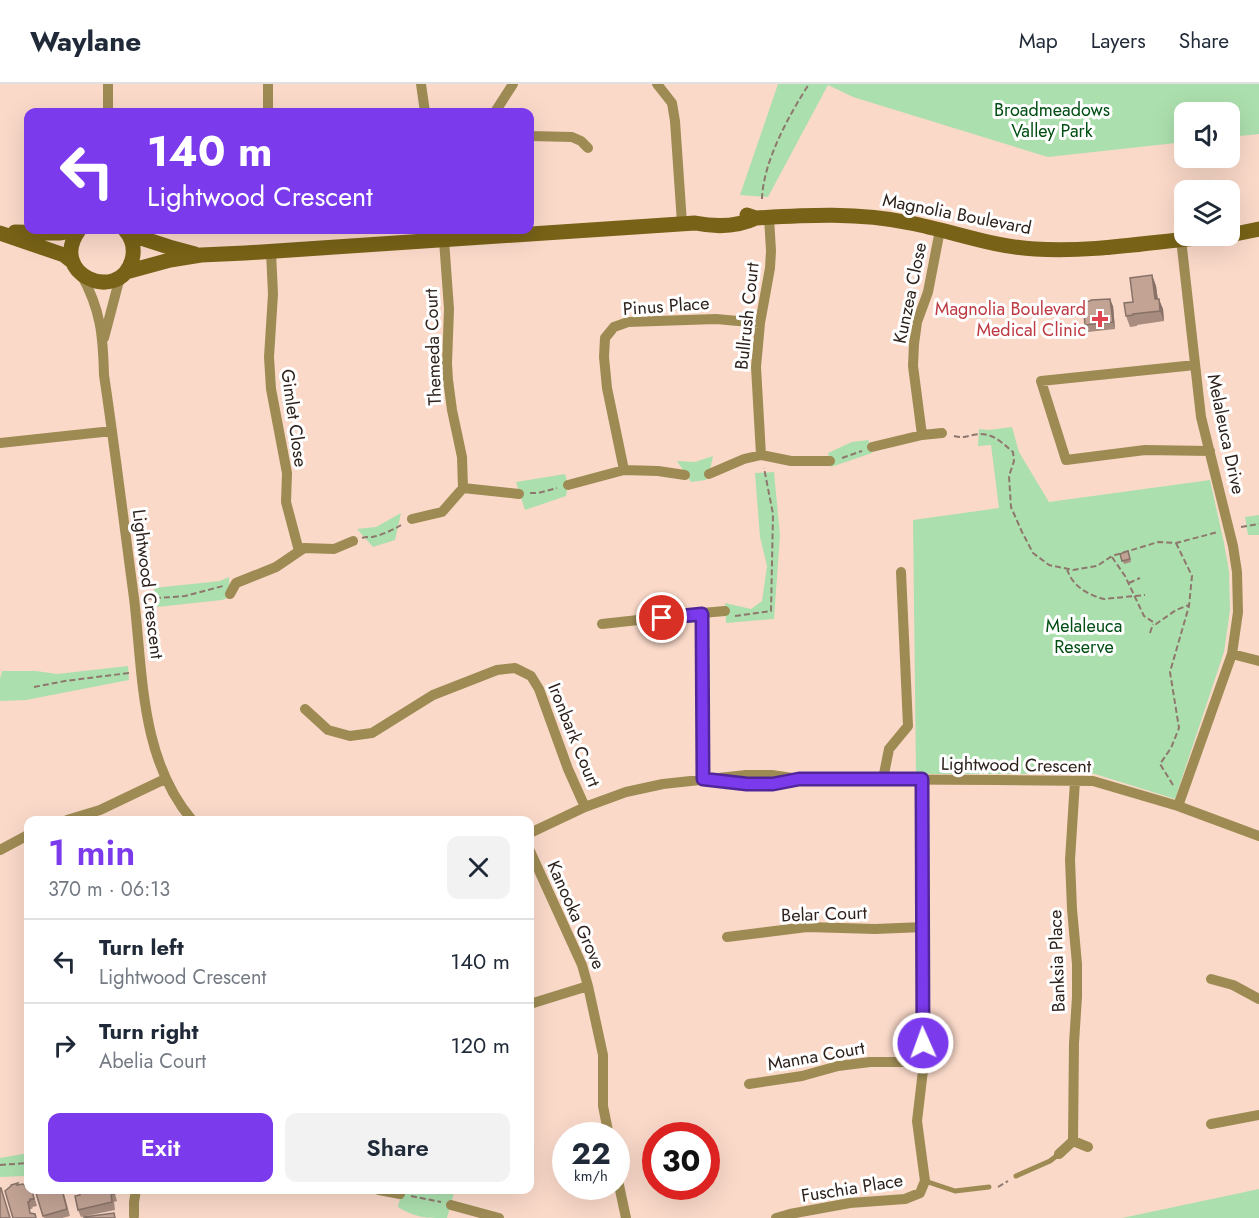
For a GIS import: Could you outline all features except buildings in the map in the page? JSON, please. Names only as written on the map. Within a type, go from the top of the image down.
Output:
[{"type":"street","points":[[108,84],[108,108]]},
{"type":"street","points":[[268,84],[268,108]]},
{"type":"street","points":[[421,84],[424,108]]},
{"type":"street","points":[[498,108],[513,84]]},
{"type":"street","points":[[657,84],[672,102],[688,223]]},
{"type":"street","points":[[534,136],[572,137],[581,141],[588,148]]},
{"type":"street","name":"Magnolia Boulevard","points":[[534,234],[688,223],[710,226],[735,224],[762,217],[835,214],[909,222],[1004,246],[1034,249],[1061,250],[1125,246],[1174,240]]},
{"type":"street","name":"Bullrush Court","points":[[761,454],[756,367],[771,251],[762,217]]},
{"type":"street","points":[[1240,233],[1259,229]]},
{"type":"street","name":"Kunzea Close","points":[[922,435],[914,366],[914,344],[917,322],[928,292],[940,230]]},
{"type":"street","points":[[0,232],[24,233]]},
{"type":"street","points":[[0,232],[64,255],[77,268]]},
{"type":"street","points":[[75,234],[71,253],[77,268]]},
{"type":"street","points":[[123,275],[134,253],[133,243],[128,234]]},
{"type":"street","name":"Magnolia Boulevard","points":[[133,234],[201,255]]},
{"type":"street","name":"Magnolia Boulevard","points":[[77,268],[90,280],[110,282],[123,275],[170,260],[201,255],[530,234]]},
{"type":"street","name":"Themeda Court","points":[[444,240],[448,309],[448,380],[462,457],[464,488]]},
{"type":"street","name":"Melaleuca Drive","points":[[1178,806],[1232,654],[1238,612],[1237,572],[1233,546],[1202,417],[1182,246]]},
{"type":"street","name":"Gimlet Close","points":[[271,252],[273,294],[269,357],[271,389],[287,473],[286,502],[299,551]]},
{"type":"street","name":"Lightwood Crescent","points":[[77,268],[95,302],[103,342],[104,375],[150,730],[165,779],[189,816]]},
{"type":"street","name":"Lightwood Crescent","points":[[103,342],[123,275]]},
{"type":"street","name":"Pinus Place","points":[[624,470],[607,388],[604,357],[605,338],[614,327],[628,322],[716,319],[760,323]]},
{"type":"street","points":[[1195,365],[1041,381],[1066,460],[1145,450],[1210,451]]},
{"type":"street","points":[[0,443],[112,431]]},
{"type":"street","points":[[872,447],[922,435],[942,433]]},
{"type":"street","points":[[709,474],[761,454],[791,461],[830,461]]},
{"type":"street","points":[[568,485],[624,470],[685,475]]},
{"type":"street","points":[[412,519],[442,512],[464,488],[519,494]]},
{"type":"street","points":[[230,594],[236,583],[276,567],[304,548],[334,549],[352,541]]},
{"type":"street","points":[[883,779],[889,749],[908,726],[901,572]]},
{"type":"street","points":[[602,624],[724,611]]},
{"type":"street","points":[[702,614],[707,779]]},
{"type":"street","points":[[1232,654],[1259,661]]},
{"type":"street","name":"Ironbark Court","points":[[305,709],[328,730],[350,736],[372,734],[433,695],[497,670],[515,668],[531,676],[539,689],[568,769],[585,807]]},
{"type":"street","points":[[80,816],[100,810],[165,779]]},
{"type":"street","name":"Lightwood Crescent","points":[[534,831],[585,807],[626,792],[663,784],[707,779],[747,784],[773,784],[799,779],[1075,780],[1093,781],[1178,806],[1259,836]]},
{"type":"street","name":"Fuschia Place","points":[[776,1218],[850,1203],[905,1199],[920,1193],[925,1181],[917,1121],[924,1062],[922,779]]},
{"type":"street","name":"Banksia Place","points":[[1073,1141],[1077,964],[1070,860],[1075,780]]},
{"type":"street","points":[[0,850],[24,837]]},
{"type":"street","name":"Kanooka Grove","points":[[534,860],[582,965],[588,986],[603,1055],[603,1106],[606,1122]]},
{"type":"street","name":"Belar Court","points":[[727,937],[807,927],[874,929],[924,927]]},
{"type":"street","points":[[1211,979],[1233,985],[1259,999]]},
{"type":"street","points":[[534,1003],[588,986]]},
{"type":"street","name":"Manna Court","points":[[749,1084],[802,1076],[838,1066],[870,1062],[924,1062]]},
{"type":"street","points":[[1211,1124],[1259,1115]]},
{"type":"street","points":[[1059,1154],[1073,1141],[1088,1147]]},
{"type":"street","points":[[134,1216],[135,1194]]},
{"type":"street","points":[[622,1200],[626,1218]]},
{"type":"street","points":[[451,1204],[499,1218]]},
{"type":"lane","points":[[1016,1176],[1050,1161],[1059,1154]]},
{"type":"lane","name":"Fuschia Place","points":[[925,1181],[955,1191],[989,1187]]},
{"type":"path","points":[[762,199],[765,174],[795,105],[809,84]]},
{"type":"path","points":[[942,433],[962,438],[976,434],[990,434],[1013,452],[1014,461],[1008,476],[1011,507],[1033,553],[1049,565],[1073,570],[1097,566],[1112,556],[1158,542],[1176,543],[1225,530]]},
{"type":"path","points":[[830,461],[872,447]]},
{"type":"path","points":[[724,611],[735,616],[771,611],[773,514],[761,454]]},
{"type":"path","points":[[519,494],[538,493],[568,485]]},
{"type":"path","points":[[352,541],[385,533],[412,519]]},
{"type":"path","points":[[1235,528],[1259,524]]},
{"type":"path","points":[[1176,543],[1192,576],[1189,605],[1170,672],[1179,728],[1171,748],[1160,764],[1178,790]]},
{"type":"path","points":[[1112,556],[1129,583],[1144,616],[1153,623],[1156,624],[1176,610],[1189,605]]},
{"type":"path","points":[[1067,569],[1071,578],[1082,590],[1104,599],[1145,595]]},
{"type":"path","points":[[1129,583],[1140,578]]},
{"type":"path","points":[[146,599],[185,596],[236,583]]},
{"type":"path","points":[[1150,633],[1153,623]]},
{"type":"path","points":[[34,687],[65,681],[142,673]]},
{"type":"path","points":[[0,1165],[24,1163]]},
{"type":"path","points":[[989,1187],[999,1186],[1016,1176]]},
{"type":"path","points":[[400,1194],[451,1204]]},
{"type":"green space","name":"Broadmeadows Valley Park","points":[[778,84],[1259,84],[1259,134],[1240,136],[1240,102],[1174,102],[1174,143],[1048,157],[853,97],[828,85],[768,197],[740,195]]},
{"type":"green space","name":"Melaleuca Reserve","points":[[1012,427],[1019,452],[1049,502],[1210,480],[1229,571],[1230,610],[1224,652],[1175,799],[1095,774],[916,774],[913,520],[999,508],[991,445],[978,446],[979,429]]},
{"type":"green space","points":[[868,440],[872,453],[831,467],[828,453],[852,442]]},
{"type":"green space","points":[[713,456],[706,480],[691,482],[677,461],[695,462]]},
{"type":"green space","points":[[774,472],[780,535],[774,619],[726,623],[725,603],[751,609],[762,601],[767,566],[760,537],[755,473]]},
{"type":"green space","points":[[565,474],[568,485],[566,496],[525,510],[516,482]]},
{"type":"green space","points":[[401,513],[395,540],[373,547],[357,529],[376,527]]},
{"type":"green space","points":[[1259,515],[1259,535],[1248,535],[1245,517]]},
{"type":"green space","points":[[229,577],[230,597],[222,600],[157,607],[154,588],[220,581]]},
{"type":"green space","points":[[128,666],[129,680],[26,700],[0,701],[2,671],[36,671],[57,674]]},
{"type":"green space","points":[[24,1154],[24,1176],[0,1177],[0,1158]]},
{"type":"green space","points":[[1259,1189],[1259,1218],[1122,1218]]},
{"type":"green space","points":[[401,1194],[454,1194],[447,1218],[421,1217],[398,1207]]},
{"type":"place","name":"Magnolia Boulevard Medical Clinic","points":[[1100,319]]},
{"type":"route","points":[[662,618],[702,614],[703,779],[747,784],[773,784],[799,779],[922,779],[923,1043]]}]
